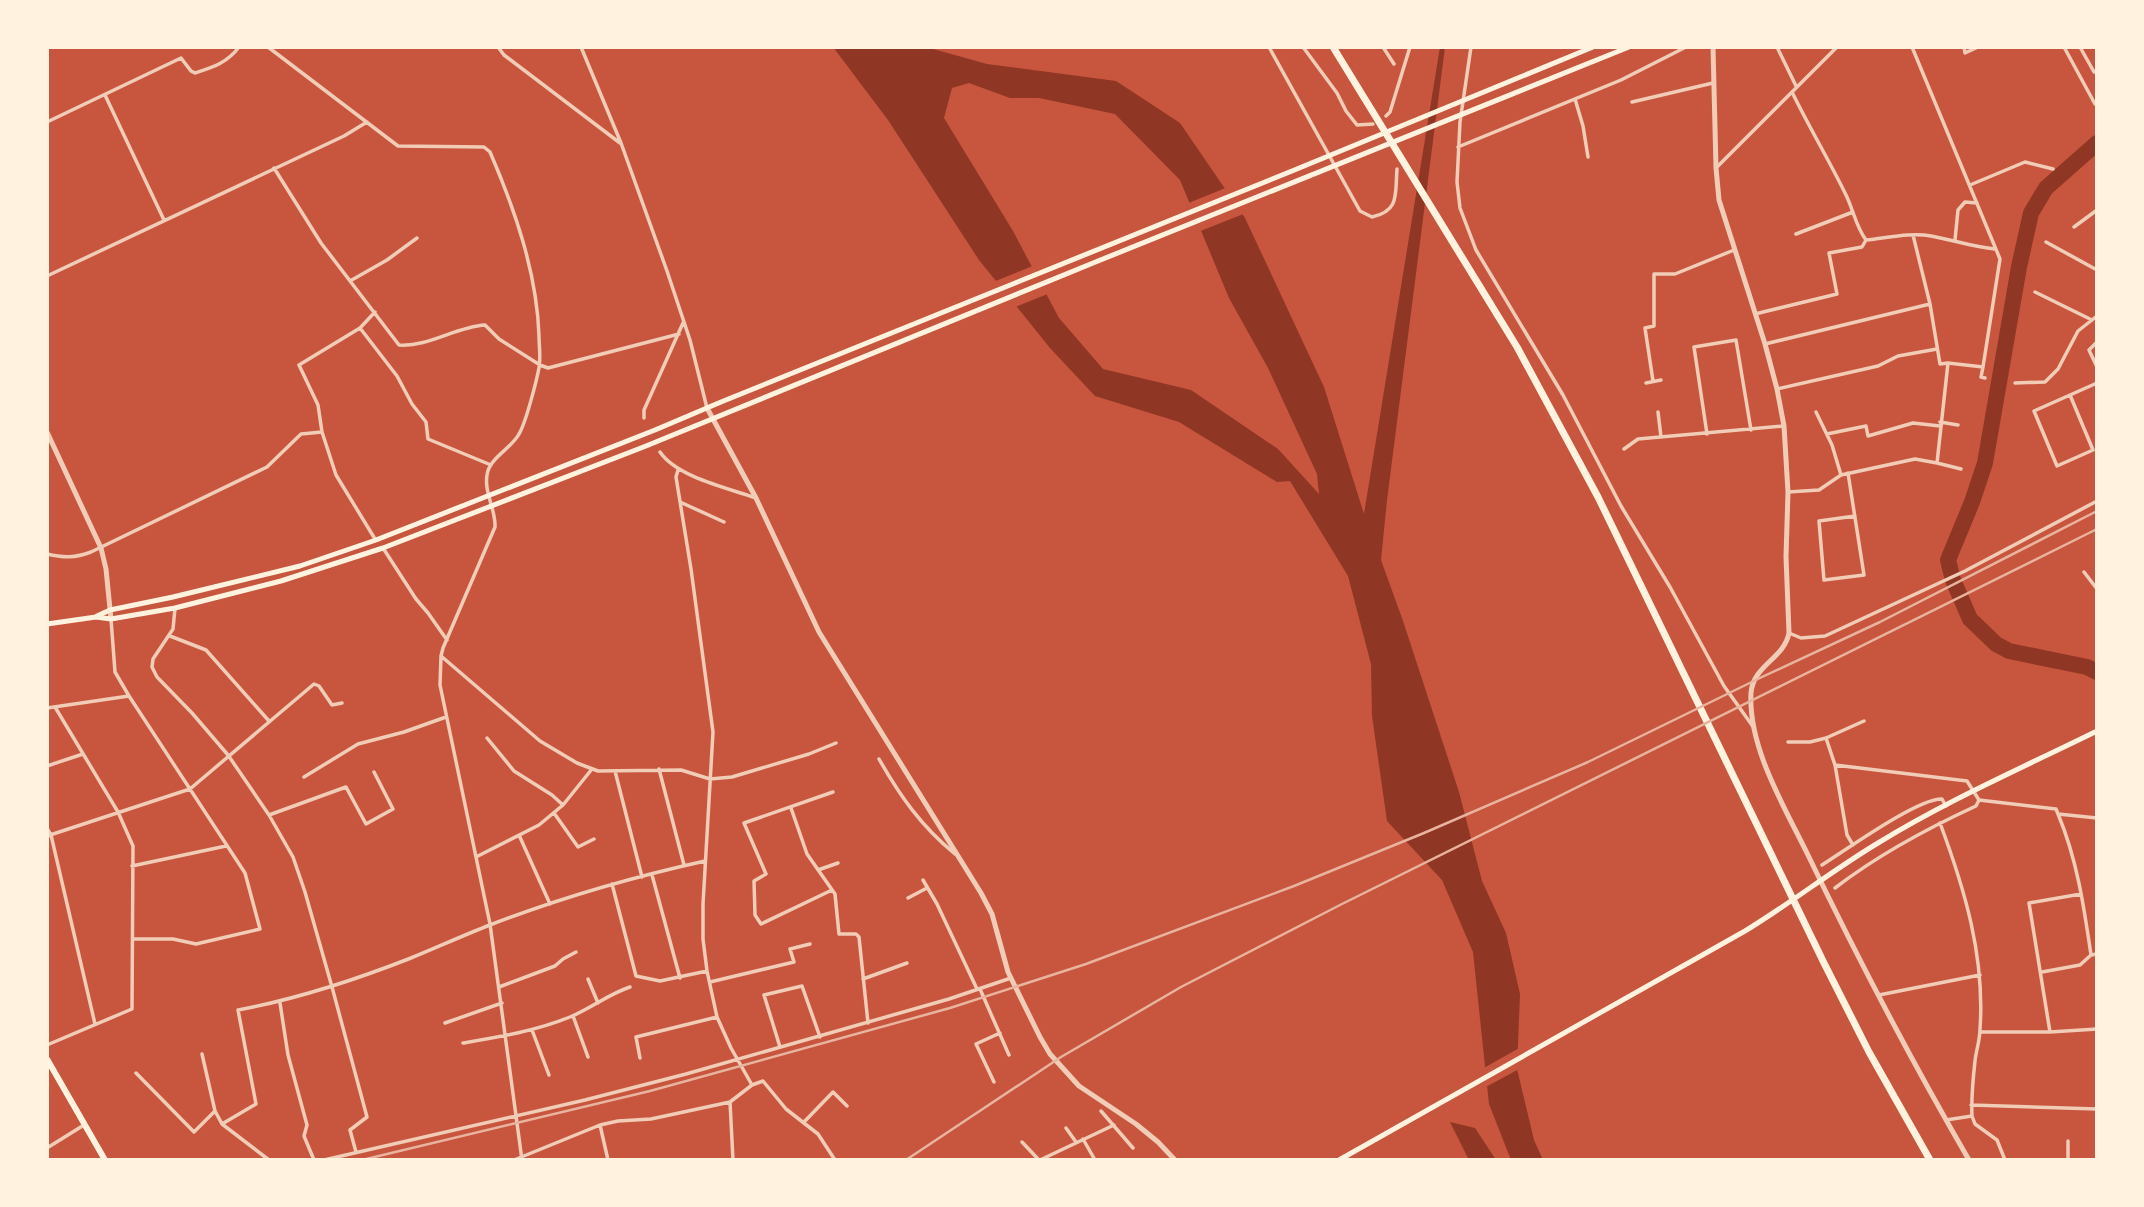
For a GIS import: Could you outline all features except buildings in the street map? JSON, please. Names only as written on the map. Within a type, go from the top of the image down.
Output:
[{"type":"highway","points":[[1334,50],[1517,347],[1598,497],[1824,963],[1930,1160]]},
{"type":"main road","points":[[96,617],[110,610],[300,565],[376,540],[1593,47]]},
{"type":"main road","points":[[47,624],[96,617],[111,619],[175,608],[292,578],[383,548],[597,466],[1629,47]]},
{"type":"main road","points":[[1339,1160],[1762,920],[1880,842],[2097,731]]},
{"type":"main road","points":[[47,1059],[105,1160]]},
{"type":"street","points":[[47,122],[181,58],[195,73],[220,65],[231,58],[239,47]]},
{"type":"street","points":[[268,47],[398,146],[484,147],[490,152],[515,216],[530,269],[538,314],[540,365],[519,434],[487,473],[486,484],[495,527],[441,656],[440,685],[491,924],[521,1158]]},
{"type":"street","points":[[498,47],[621,143]]},
{"type":"street","points":[[582,47],[621,143],[684,321],[711,418],[755,498],[819,632],[981,893],[992,914],[1003,959],[1040,1037],[1064,1071],[1079,1086],[1136,1124],[1175,1160]]},
{"type":"street","points":[[1269,47],[1360,211],[1372,217],[1382,215],[1392,208],[1396,197],[1397,169]]},
{"type":"street","points":[[1303,47],[1337,93],[1352,120],[1357,125],[1373,124]]},
{"type":"street","points":[[1383,47],[1394,64]]},
{"type":"street","points":[[1385,116],[1390,112],[1410,47]]},
{"type":"street","points":[[1471,47],[1458,147],[1457,182],[1460,208],[1476,250],[1563,395],[1621,506],[1670,587],[1724,686],[1755,730]]},
{"type":"street","points":[[1458,147],[1621,80],[1686,47]]},
{"type":"street","points":[[1713,47],[1719,200],[1765,344],[1784,426],[1788,492],[1786,556],[1789,633],[1781,651],[1763,665],[1752,684],[1755,730],[1768,772],[1818,884],[1969,1160]]},
{"type":"street","points":[[1777,47],[1796,86]]},
{"type":"street","points":[[1716,168],[1837,47]]},
{"type":"street","points":[[1912,47],[2000,259],[1981,377],[1985,378]]},
{"type":"street","points":[[1964,47],[1965,52],[1978,47]]},
{"type":"street","points":[[2064,47],[2095,104]]},
{"type":"street","points":[[2080,47],[2094,72],[2097,71]]},
{"type":"street","points":[[1632,102],[1713,83]]},
{"type":"street","points":[[1792,92],[1830,163],[1866,240]]},
{"type":"street","points":[[105,95],[164,220]]},
{"type":"street","points":[[1575,99],[1588,157]]},
{"type":"street","points":[[47,276],[344,136],[367,122]]},
{"type":"street","points":[[1586,148],[1595,146]]},
{"type":"street","points":[[1970,185],[2025,162],[2053,169]]},
{"type":"street","points":[[274,168],[321,243],[399,345],[414,346],[473,326],[485,325],[499,339],[548,368],[679,334]]},
{"type":"street","points":[[1955,240],[1958,211],[1965,202],[1977,203]]},
{"type":"street","points":[[2074,227],[2097,210]]},
{"type":"street","points":[[1796,234],[1853,212]]},
{"type":"street","points":[[1913,235],[1930,304],[1940,363],[1983,367]]},
{"type":"street","points":[[1866,240],[1930,235],[1995,249]]},
{"type":"street","points":[[351,281],[417,238]]},
{"type":"street","points":[[1755,314],[1837,294],[1829,253],[1862,247],[1866,240]]},
{"type":"street","points":[[2046,242],[2097,270]]},
{"type":"street","points":[[1653,382],[1645,328],[1654,326],[1654,274],[1675,274],[1734,250]]},
{"type":"street","points":[[2035,292],[2092,320]]},
{"type":"street","points":[[1765,344],[1930,304]]},
{"type":"street","points":[[374,312],[360,328],[299,365],[318,405],[322,432],[336,475],[376,540]]},
{"type":"street","points":[[2015,383],[2045,382],[2058,369],[2078,331],[2097,316]]},
{"type":"street","points":[[644,418],[644,410],[684,321]]},
{"type":"street","points":[[360,328],[397,376],[412,404],[426,422],[428,439],[491,465]]},
{"type":"street","points":[[1707,434],[1693,347],[1736,340],[1751,430]]},
{"type":"street","points":[[2097,342],[2090,350],[2097,367]]},
{"type":"street","points":[[1777,389],[1878,366],[1898,356],[1937,349]]},
{"type":"street","points":[[1937,463],[1948,363]]},
{"type":"street","points":[[1646,383],[1661,380]]},
{"type":"street","points":[[2070,396],[2093,450],[2057,466],[2034,411],[2097,383]]},
{"type":"street","points":[[1658,412],[1661,437]]},
{"type":"street","points":[[1816,412],[1827,434],[1841,475]]},
{"type":"street","points":[[1827,434],[1866,426],[1868,436],[1913,423],[1958,425]]},
{"type":"street","points":[[1624,449],[1638,439],[1784,426]]},
{"type":"street","points":[[47,432],[101,548],[116,672],[128,696],[245,873],[260,929],[197,944],[173,939],[133,939]]},
{"type":"street","points":[[47,554],[76,558],[101,548],[267,467],[301,434],[322,432]]},
{"type":"street","points":[[660,452],[678,470],[755,498]]},
{"type":"street","points":[[1788,492],[1819,490],[1841,475],[1915,459],[1961,469]]},
{"type":"street","points":[[678,470],[676,477],[713,725],[703,939],[716,1017],[752,1085]]},
{"type":"street","points":[[1848,473],[1855,516],[1864,575],[1824,580],[1819,521],[1855,516]]},
{"type":"street","points":[[1789,633],[1801,638],[1825,636],[1942,582],[2097,501]]},
{"type":"street","points":[[680,502],[724,522]]},
{"type":"street","points":[[383,548],[447,640]]},
{"type":"street","points":[[2084,572],[2097,589]]},
{"type":"street","points":[[175,608],[173,629],[153,659],[152,667],[157,677],[228,755],[270,816],[293,857],[367,1118],[350,1130],[356,1152]]},
{"type":"street","points":[[169,635],[206,650],[270,721]]},
{"type":"street","points":[[441,656],[540,741],[577,763],[598,771],[681,769],[710,779],[732,777],[836,743]]},
{"type":"street","points":[[49,835],[190,789],[314,684],[319,686],[332,705],[342,703]]},
{"type":"street","points":[[47,708],[128,696]]},
{"type":"street","points":[[47,1045],[132,1009],[133,846],[118,812],[55,707]]},
{"type":"street","points":[[304,777],[358,744],[446,717]]},
{"type":"street","points":[[1788,742],[1810,742],[1826,738],[1864,721]]},
{"type":"street","points":[[487,738],[514,771],[563,805]]},
{"type":"street","points":[[1826,738],[1835,765],[1847,835],[1853,845]]},
{"type":"street","points":[[47,766],[83,754]]},
{"type":"street","points":[[878,759],[894,787],[931,835],[957,855]]},
{"type":"street","points":[[1835,765],[1967,781],[1979,800]]},
{"type":"street","points":[[476,857],[539,825],[563,805],[592,769]]},
{"type":"street","points":[[659,769],[684,865]]},
{"type":"street","points":[[615,771],[642,877]]},
{"type":"street","points":[[270,816],[346,787],[366,824],[393,809],[374,772]]},
{"type":"street","points":[[832,890],[761,924],[755,915],[754,881],[766,874],[744,823],[833,792]]},
{"type":"street","points":[[1822,865],[1932,799],[1942,799],[1946,806]]},
{"type":"street","points":[[1979,800],[2056,809],[2069,840],[2094,955],[2080,965],[2042,972]]},
{"type":"street","points":[[1835,888],[1900,845],[1976,806],[1979,800]]},
{"type":"street","points":[[791,807],[807,854],[835,894],[839,934],[856,934],[859,937],[867,1023]]},
{"type":"street","points":[[554,813],[578,847],[594,839]]},
{"type":"street","points":[[2058,814],[2097,818]]},
{"type":"street","points":[[1940,823],[1966,899],[1976,941],[1980,975],[1980,1032],[1975,1059],[1972,1115],[1976,1124],[1997,1140],[2005,1160]]},
{"type":"street","points":[[47,828],[95,1024]]},
{"type":"street","points":[[519,835],[550,904]]},
{"type":"street","points":[[132,866],[226,846]]},
{"type":"street","points":[[222,1124],[256,1104],[238,1010],[280,1002],[332,987],[491,924],[550,904],[612,884],[705,861]]},
{"type":"street","points":[[818,870],[838,863]]},
{"type":"street","points":[[652,875],[680,978]]},
{"type":"street","points":[[923,880],[1009,1055]]},
{"type":"street","points":[[612,884],[636,976],[660,981],[707,971]]},
{"type":"street","points":[[908,898],[927,888]]},
{"type":"street","points":[[2050,1031],[2029,903],[2081,894]]},
{"type":"street","points":[[710,982],[794,962],[790,949],[810,944]]},
{"type":"street","points":[[499,987],[555,966],[576,952]]},
{"type":"street","points":[[863,979],[907,963]]},
{"type":"street","points":[[1879,995],[1980,975]]},
{"type":"street","points":[[324,1160],[585,1100],[737,1060],[1011,978]]},
{"type":"street","points":[[588,979],[598,1003]]},
{"type":"street","points":[[780,1047],[764,995],[802,986],[820,1037]]},
{"type":"street","points":[[463,1043],[532,1030],[573,1016],[617,991],[630,987]]},
{"type":"street","points":[[280,1002],[288,1055],[307,1125],[304,1136],[314,1160]]},
{"type":"street","points":[[445,1023],[502,1003]]},
{"type":"street","points":[[573,1016],[588,1057]]},
{"type":"street","points":[[640,1058],[636,1037],[716,1017]]},
{"type":"street","points":[[1980,1032],[2097,1029]]},
{"type":"street","points":[[532,1030],[549,1075]]},
{"type":"street","points":[[994,1082],[976,1044],[1000,1033]]},
{"type":"street","points":[[202,1054],[215,1111],[222,1124],[269,1160]]},
{"type":"street","points":[[136,1073],[194,1132],[215,1111]]},
{"type":"street","points":[[514,1160],[600,1125],[651,1119],[730,1102],[752,1085],[763,1081],[786,1109],[818,1134],[835,1160]]},
{"type":"street","points":[[804,1122],[833,1092],[847,1106]]},
{"type":"street","points":[[730,1102],[733,1160]]},
{"type":"street","points":[[1971,1105],[2097,1109]]},
{"type":"street","points":[[1101,1111],[1133,1148]]},
{"type":"street","points":[[1946,1120],[1972,1115]]},
{"type":"street","points":[[47,1148],[85,1124]]},
{"type":"street","points":[[600,1125],[607,1160]]},
{"type":"street","points":[[1022,1142],[1040,1160],[1114,1125]]},
{"type":"street","points":[[1066,1128],[1076,1142]]},
{"type":"street","points":[[1083,1139],[1095,1160]]},
{"type":"street","points":[[2068,1141],[2068,1160]]},
{"type":"shaded area","points":[[833,47],[926,47],[987,64],[1116,81],[1180,123],[1245,218],[1324,387],[1364,514],[1440,47],[1445,47],[1381,560],[1459,792],[1482,881],[1506,933],[1520,994],[1517,1069],[1534,1140],[1543,1160],[1511,1160],[1489,1104],[1473,952],[1442,880],[1387,821],[1372,716],[1371,664],[1348,576],[1290,481],[1277,482],[1179,422],[1095,396],[1050,348],[979,260],[888,120]],"holes":[[[969,83],[1010,98],[1039,98],[1115,114],[1180,180],[1229,298],[1268,368],[1317,474],[1319,494],[1278,449],[1191,390],[1103,369],[1059,318],[1013,231],[944,118],[952,88]]]},
{"type":"shaded area","points":[[1450,1122],[1475,1128],[1496,1160],[1469,1160]]},
{"type":"pier","points":[[1228,187],[1246,213],[1198,232],[1186,204]]},
{"type":"pier","points":[[1035,265],[1050,293],[1013,308],[993,282]]},
{"type":"pier","points":[[1521,1047],[1521,1068],[1484,1088],[1482,1069]]},
{"type":"waterway","points":[[2097,143],[2046,188],[2031,213],[1985,463],[1948,560],[1953,580],[1970,619],[1996,644],[2009,651],[2087,667],[2097,672]]},
{"type":"railway","points":[[362,1160],[650,1091],[950,1008],[1086,964],[1294,886],[1588,762],[1880,622],[2097,511]]},
{"type":"railway","points":[[906,1160],[1061,1057],[1181,987],[1340,905],[2097,529]]}]
